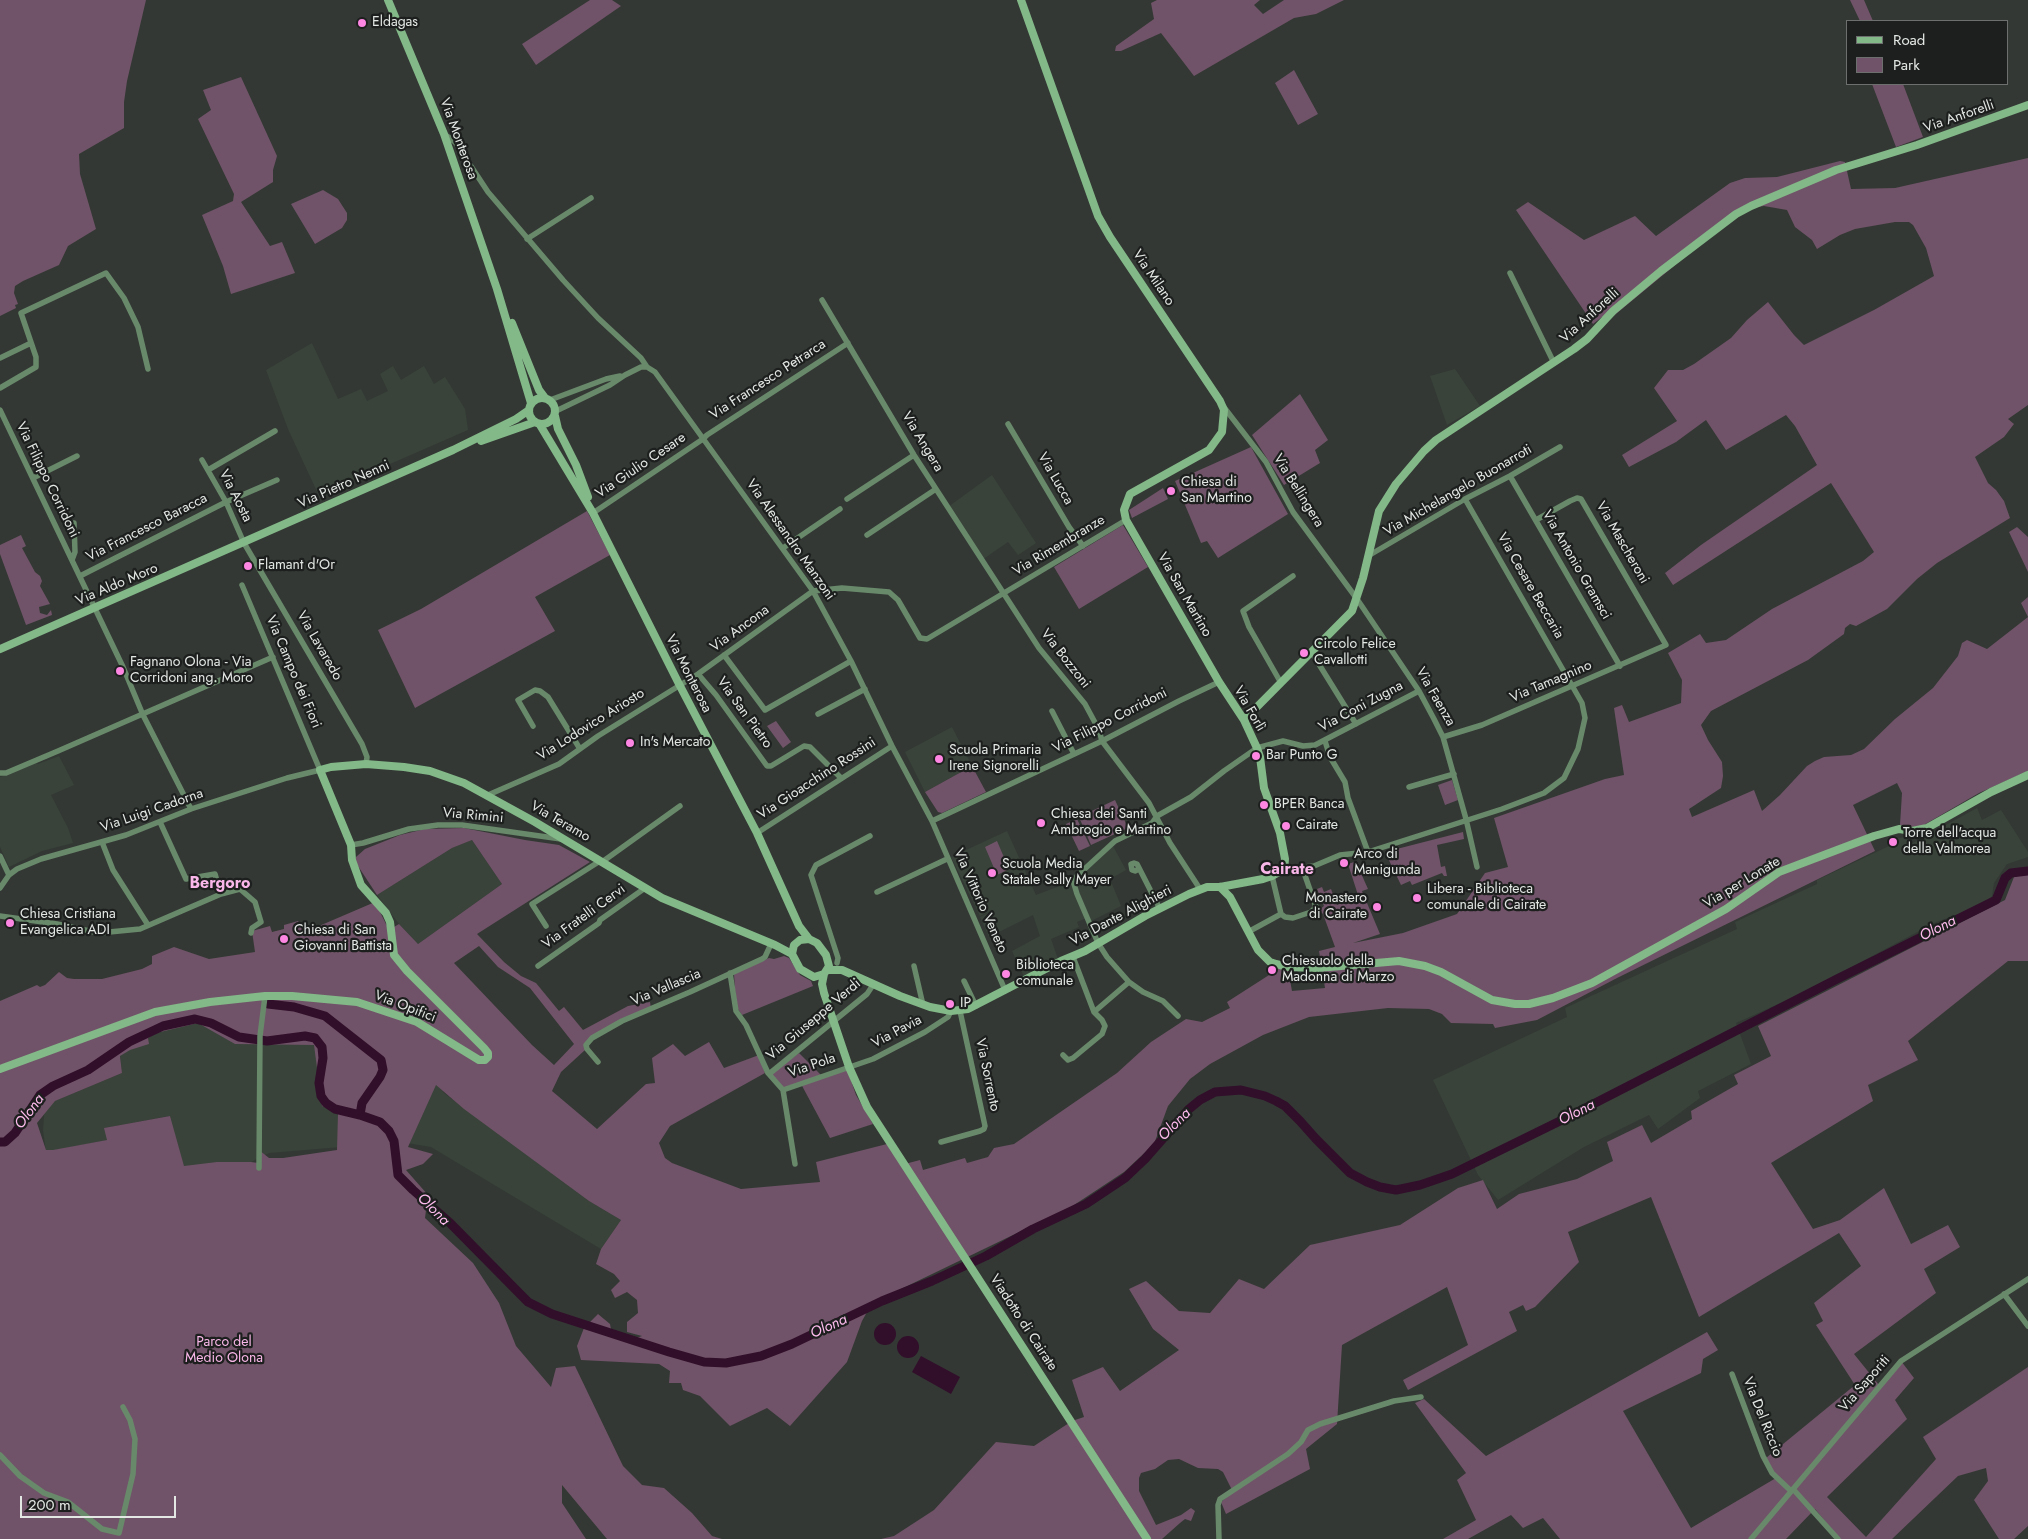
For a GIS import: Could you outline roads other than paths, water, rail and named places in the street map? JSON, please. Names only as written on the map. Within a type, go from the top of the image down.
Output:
[{"type":"street","name":"Via Monterosa","points":[[388,0],[444,134],[497,289],[530,406]]},
{"type":"street","name":"Via Milano","points":[[1021,0],[1098,216],[1220,402],[1224,419]]},
{"type":"street","name":"Via Anforelli","points":[[1244,720],[1352,611],[1357,599],[1376,518],[1386,498],[1424,451],[1452,429],[1554,363],[1587,339],[1613,311],[1661,271],[1723,222],[1743,210],[1836,170],[1917,145],[2028,106]]},
{"type":"street","name":"Via Alessandro Manzoni","points":[[444,134],[455,142],[488,192],[527,239],[598,318],[628,344],[647,367],[655,372],[784,548],[813,590],[932,821]]},
{"type":"street","points":[[527,239],[590,198]]},
{"type":"street","points":[[0,388],[36,367],[36,357],[22,313],[106,273],[124,298],[138,328],[148,369]]},
{"type":"street","points":[[1510,273],[1554,363]]},
{"type":"street","name":"Via Monterosa","points":[[497,289],[539,390],[548,399]]},
{"type":"street","name":"Via Angera","points":[[822,300],[914,455],[1004,594]]},
{"type":"street","points":[[0,358],[31,343]]},
{"type":"street","name":"Via Francesco Petrarca","points":[[703,439],[848,343]]},
{"type":"street","points":[[625,375],[606,379],[548,399],[535,400],[530,406],[529,414],[538,424],[547,424],[556,414],[625,375],[647,367]]},
{"type":"street","points":[[548,399],[556,414]]},
{"type":"street","name":"Via Bellingera","points":[[1220,402],[1266,462],[1293,512],[1357,599]]},
{"type":"street","name":"Via Pietro Nenni","points":[[244,543],[453,450],[516,419],[530,406]]},
{"type":"street","name":"Via Filippo Corridoni","points":[[0,410],[80,576],[143,714],[191,809]]},
{"type":"street","name":"Via Monterosa","points":[[556,414],[558,429],[576,465],[593,514]]},
{"type":"street","points":[[1126,520],[1124,510],[1130,494],[1209,450],[1222,432],[1224,419],[1234,420]]},
{"type":"street","name":"Via Monterosa","points":[[538,424],[593,514],[756,834],[799,926],[809,939]]},
{"type":"street","name":"Via Pietro Nenni","points":[[453,450],[538,424]]},
{"type":"street","name":"Via Lucca","points":[[1008,424],[1069,527],[1083,546]]},
{"type":"street","points":[[208,470],[275,431]]},
{"type":"street","name":"Via Giulio Cesare","points":[[593,514],[703,439]]},
{"type":"street","name":"Via Michelangelo Buonarroti","points":[[1368,556],[1465,499],[1560,447]]},
{"type":"street","points":[[847,499],[914,455]]},
{"type":"street","points":[[33,478],[77,456]]},
{"type":"street","name":"Via Aosta","points":[[202,460],[226,502],[244,543]]},
{"type":"street","name":"Via Antonio Gramsci","points":[[1510,476],[1620,666]]},
{"type":"street","name":"Via Francesco Baracca","points":[[80,576],[226,502],[278,480]]},
{"type":"street","points":[[867,535],[936,489]]},
{"type":"street","name":"Via Mascheroni","points":[[1536,520],[1576,498],[1582,499],[1666,645]]},
{"type":"street","name":"Via Cesare Beccaria","points":[[1284,869],[1322,864],[1340,855],[1368,852],[1502,809],[1544,794],[1564,778],[1578,749],[1585,718],[1582,703],[1465,499]]},
{"type":"street","points":[[784,548],[840,509]]},
{"type":"street","name":"Via Rimembranze","points":[[813,590],[842,588],[889,592],[898,600],[913,628],[923,640],[1004,594],[1126,520]]},
{"type":"street","name":"Via San Martino","points":[[1126,520],[1219,682]]},
{"type":"street","name":"Via Filippo Corridoni","points":[[72,560],[75,552],[74,523]]},
{"type":"street","name":"Via Aldo Moro","points":[[0,649],[244,543]]},
{"type":"street","name":"Via Lavaredo","points":[[244,543],[362,744],[367,757],[366,764]]},
{"type":"street","points":[[1281,683],[1242,611],[1293,576]]},
{"type":"street","name":"Via Campo dei Fiori","points":[[242,585],[320,770]]},
{"type":"street","name":"Via Ancona","points":[[679,684],[698,674],[813,590]]},
{"type":"street","name":"Via Bozzoni","points":[[1004,594],[1038,648],[1085,704],[1099,730],[1102,741],[1157,816],[1170,843],[1200,889]]},
{"type":"street","name":"Via Faenza","points":[[1357,599],[1419,691],[1443,737],[1477,867]]},
{"type":"street","name":"Via Tamagnino","points":[[1443,737],[1482,725],[1666,645]]},
{"type":"street","points":[[1312,653],[1356,724]]},
{"type":"street","points":[[724,655],[765,710],[851,661]]},
{"type":"street","points":[[0,773],[6,773],[58,751],[273,657]]},
{"type":"street","name":"Via San Pietro","points":[[698,674],[716,695],[767,766],[771,766],[804,746],[810,747],[841,778]]},
{"type":"street","name":"Via Filippo Corridoni","points":[[932,821],[1102,741],[1219,682]]},
{"type":"street","name":"Via Forlì","points":[[1219,682],[1244,720],[1257,748],[1264,788],[1280,833],[1285,859],[1284,869]]},
{"type":"street","name":"Via Lodovico Ariosto","points":[[488,795],[558,764],[679,684]]},
{"type":"street","points":[[533,726],[518,700],[535,690],[548,697],[580,748]]},
{"type":"street","points":[[818,714],[865,690]]},
{"type":"street","name":"Via Coni Zugna","points":[[1178,1016],[1163,1001],[1143,992],[1129,982],[1098,943],[1074,884],[1077,876],[1115,841],[1152,823],[1157,816],[1191,797],[1224,770],[1257,748],[1283,741],[1303,746],[1325,741],[1419,691]]},
{"type":"street","points":[[1052,711],[1074,754]]},
{"type":"street","points":[[1325,741],[1330,757],[1345,782],[1348,798],[1368,852]]},
{"type":"street","name":"Via Gioacchino Rossini","points":[[756,834],[892,746]]},
{"type":"street","name":"Via Teramo","points":[[320,770],[366,764],[404,767],[430,771],[464,783],[564,839],[662,898],[773,944],[792,954]]},
{"type":"street","name":"Via Luigi Cadorna","points":[[0,888],[9,875],[22,866],[102,842],[191,809],[287,778],[320,770]]},
{"type":"street","name":"Via Opifici","points":[[0,1069],[155,1012],[210,1002],[265,996],[292,996],[357,1002],[417,1022],[479,1060],[485,1060],[488,1057],[488,1053],[484,1048],[398,962],[392,948],[390,922],[386,913],[361,885],[352,860],[351,845],[320,770]]},
{"type":"street","points":[[1410,787],[1454,774]]},
{"type":"street","name":"Via per Lonate","points":[[1248,932],[1258,950],[1270,962],[1276,964],[1310,968],[1399,961],[1414,963],[1441,972],[1498,1002],[1529,1004],[1578,989],[1726,909],[1779,872],[1881,834],[1899,829],[1912,831],[1927,828],[1991,792],[2028,775]]},
{"type":"street","points":[[546,926],[532,904],[601,862],[680,806]]},
{"type":"street","name":"Via Vittorio Veneto","points":[[932,821],[1005,990]]},
{"type":"street","points":[[160,822],[186,879],[215,874],[221,894]]},
{"type":"street","name":"Via Rimini","points":[[351,845],[409,829],[438,825],[462,825],[564,839]]},
{"type":"street","points":[[837,963],[838,958],[811,876],[816,865],[870,836]]},
{"type":"street","points":[[102,842],[113,870],[148,925]]},
{"type":"street","points":[[0,856],[9,875]]},
{"type":"street","points":[[877,892],[947,859]]},
{"type":"street","points":[[1272,876],[1281,914],[1285,917],[1293,918],[1311,912],[1316,906],[1302,867]]},
{"type":"street","points":[[1139,869],[1160,909]]},
{"type":"street","name":"Via Dante Alighieri","points":[[825,972],[842,970],[923,1005],[960,1011],[976,1006],[1061,961],[1074,957],[1200,889],[1220,887],[1272,876],[1284,869]]},
{"type":"street","points":[[1230,897],[1229,894],[1235,884]]},
{"type":"street","points":[[1220,887],[1230,897],[1248,932],[1281,914]]},
{"type":"street","name":"Via Fratelli Cervi","points":[[538,966],[599,924],[600,920],[645,888]]},
{"type":"street","points":[[0,916],[57,924],[99,933],[140,929],[221,894],[240,889],[255,902],[261,922],[252,928],[251,933]]},
{"type":"street","name":"Via Monterosa","points":[[797,943],[799,926]]},
{"type":"street","points":[[809,939],[823,949],[828,961],[822,984],[832,1020],[814,977],[800,969],[792,954],[797,943],[809,939]]},
{"type":"street","name":"Via Teramo","points":[[773,944],[797,943]]},
{"type":"street","name":"Via Vallascia","points":[[598,1062],[586,1045],[592,1038],[622,1021],[765,957],[773,944]]},
{"type":"street","points":[[1063,1055],[1068,1060],[1073,1058],[1102,1034],[1105,1026],[1094,1012],[1074,957]]},
{"type":"street","name":"Via Dante Alighieri","points":[[828,961],[837,963],[856,977]]},
{"type":"street","points":[[914,966],[923,1005]]},
{"type":"street","points":[[814,977],[825,972]]},
{"type":"street","points":[[730,973],[736,1011],[746,1025],[769,1074],[783,1090],[795,1164]]},
{"type":"street","points":[[964,981],[976,1006]]},
{"type":"street","points":[[1094,1012],[1129,982]]},
{"type":"street","name":"Via Giuseppe Verdi","points":[[769,1074],[832,1020],[867,994],[874,985]]},
{"type":"street","points":[[258,1168],[260,1036],[265,996]]},
{"type":"street","name":"Via Pavia","points":[[850,1067],[873,1059],[925,1032],[948,1017],[951,1011]]},
{"type":"street","name":"Via Sorrento","points":[[941,1142],[980,1131],[985,1126],[960,1011]]},
{"type":"street","name":"Viadotto di Cairate","points":[[832,1020],[868,1107],[1147,1539]]},
{"type":"street","name":"Via Pola","points":[[783,1090],[850,1067]]},
{"type":"street","name":"Via Saporiti","points":[[1751,1539],[1901,1361],[2028,1278]]},
{"type":"street","points":[[2004,1294],[2028,1326]]},
{"type":"street","name":"Via Del Riccio","points":[[1732,1374],[1762,1456],[1772,1473],[1792,1490],[1838,1539]]},
{"type":"street","points":[[1219,1539],[1218,1512],[1220,1500],[1288,1454],[1300,1442],[1308,1430],[1320,1424],[1394,1401],[1421,1397]]},
{"type":"street","points":[[0,1455],[20,1476],[44,1492],[68,1502],[102,1528],[119,1533],[133,1474],[136,1438],[130,1420],[122,1407]]},
{"type":"waterway","name":"Olona","points":[[0,1142],[5,1142],[15,1133],[40,1095],[53,1086],[88,1070],[129,1042],[163,1026],[195,1019],[211,1023],[239,1037],[267,1041],[305,1036],[315,1038],[322,1047],[323,1058],[319,1083],[321,1096],[326,1103],[335,1109],[380,1122],[389,1131],[394,1141],[398,1175],[449,1222],[528,1302],[552,1314],[669,1352],[704,1362],[726,1363],[761,1356],[792,1344],[882,1301],[932,1281],[986,1256],[1033,1229],[1086,1204],[1125,1178],[1145,1159],[1189,1109],[1200,1100],[1215,1092],[1241,1090],[1265,1096],[1285,1106],[1350,1173],[1367,1182],[1396,1190],[1420,1185],[1452,1174],[1562,1120],[1996,900],[2005,878],[2011,873],[2028,871]]},
{"type":"waterway","name":"Olona","points":[[268,1004],[294,1007],[325,1016],[381,1060],[383,1070],[362,1103],[360,1115]]},
{"type":"place","name":"Eldagas","points":[[362,23]]},
{"type":"place","name":"Chiesa di San Martino","points":[[1171,491]]},
{"type":"place","name":"Flamant d'Or","points":[[248,566]]},
{"type":"place","name":"Circolo Felice Cavallotti","points":[[1304,653]]},
{"type":"place","name":"Fagnano Olona - Via Corridoni ang. Moro","points":[[120,671]]},
{"type":"place","name":"In's Mercato","points":[[630,743]]},
{"type":"place","name":"Bar Punto G","points":[[1256,756]]},
{"type":"place","name":"Scuola Primaria Irene Signorelli","points":[[939,759]]},
{"type":"place","name":"BPER Banca","points":[[1264,805]]},
{"type":"place","name":"Chiesa dei Santi Ambrogio e Martino","points":[[1041,823]]},
{"type":"place","name":"Cairate","points":[[1286,826]]},
{"type":"place","name":"Torre dell'acqua della Valmorea","points":[[1893,842]]},
{"type":"place","name":"Arco di Manigunda","points":[[1344,863]]},
{"type":"place","name":"Scuola Media Statale Sally Mayer","points":[[992,873]]},
{"type":"place","name":"Libera - Biblioteca comunale di Cairate","points":[[1417,898]]},
{"type":"place","name":"Monastero di Cairate","points":[[1377,907]]},
{"type":"place","name":"Chiesa Cristiana Evangelica ADI","points":[[10,923]]},
{"type":"place","name":"Chiesa di San Giovanni Battista","points":[[284,939]]},
{"type":"place","name":"Chiesuolo della Madonna di Marzo","points":[[1272,970]]},
{"type":"place","name":"Biblioteca comunale","points":[[1006,974]]},
{"type":"place","name":"IP","points":[[950,1004]]},
{"type":"district","name":"Cairate","points":[[1287,870]]},
{"type":"district","name":"Bergoro","points":[[220,884]]},
{"type":"park label","name":"Parco del Medio Olona","points":[[224,1352]]}]
